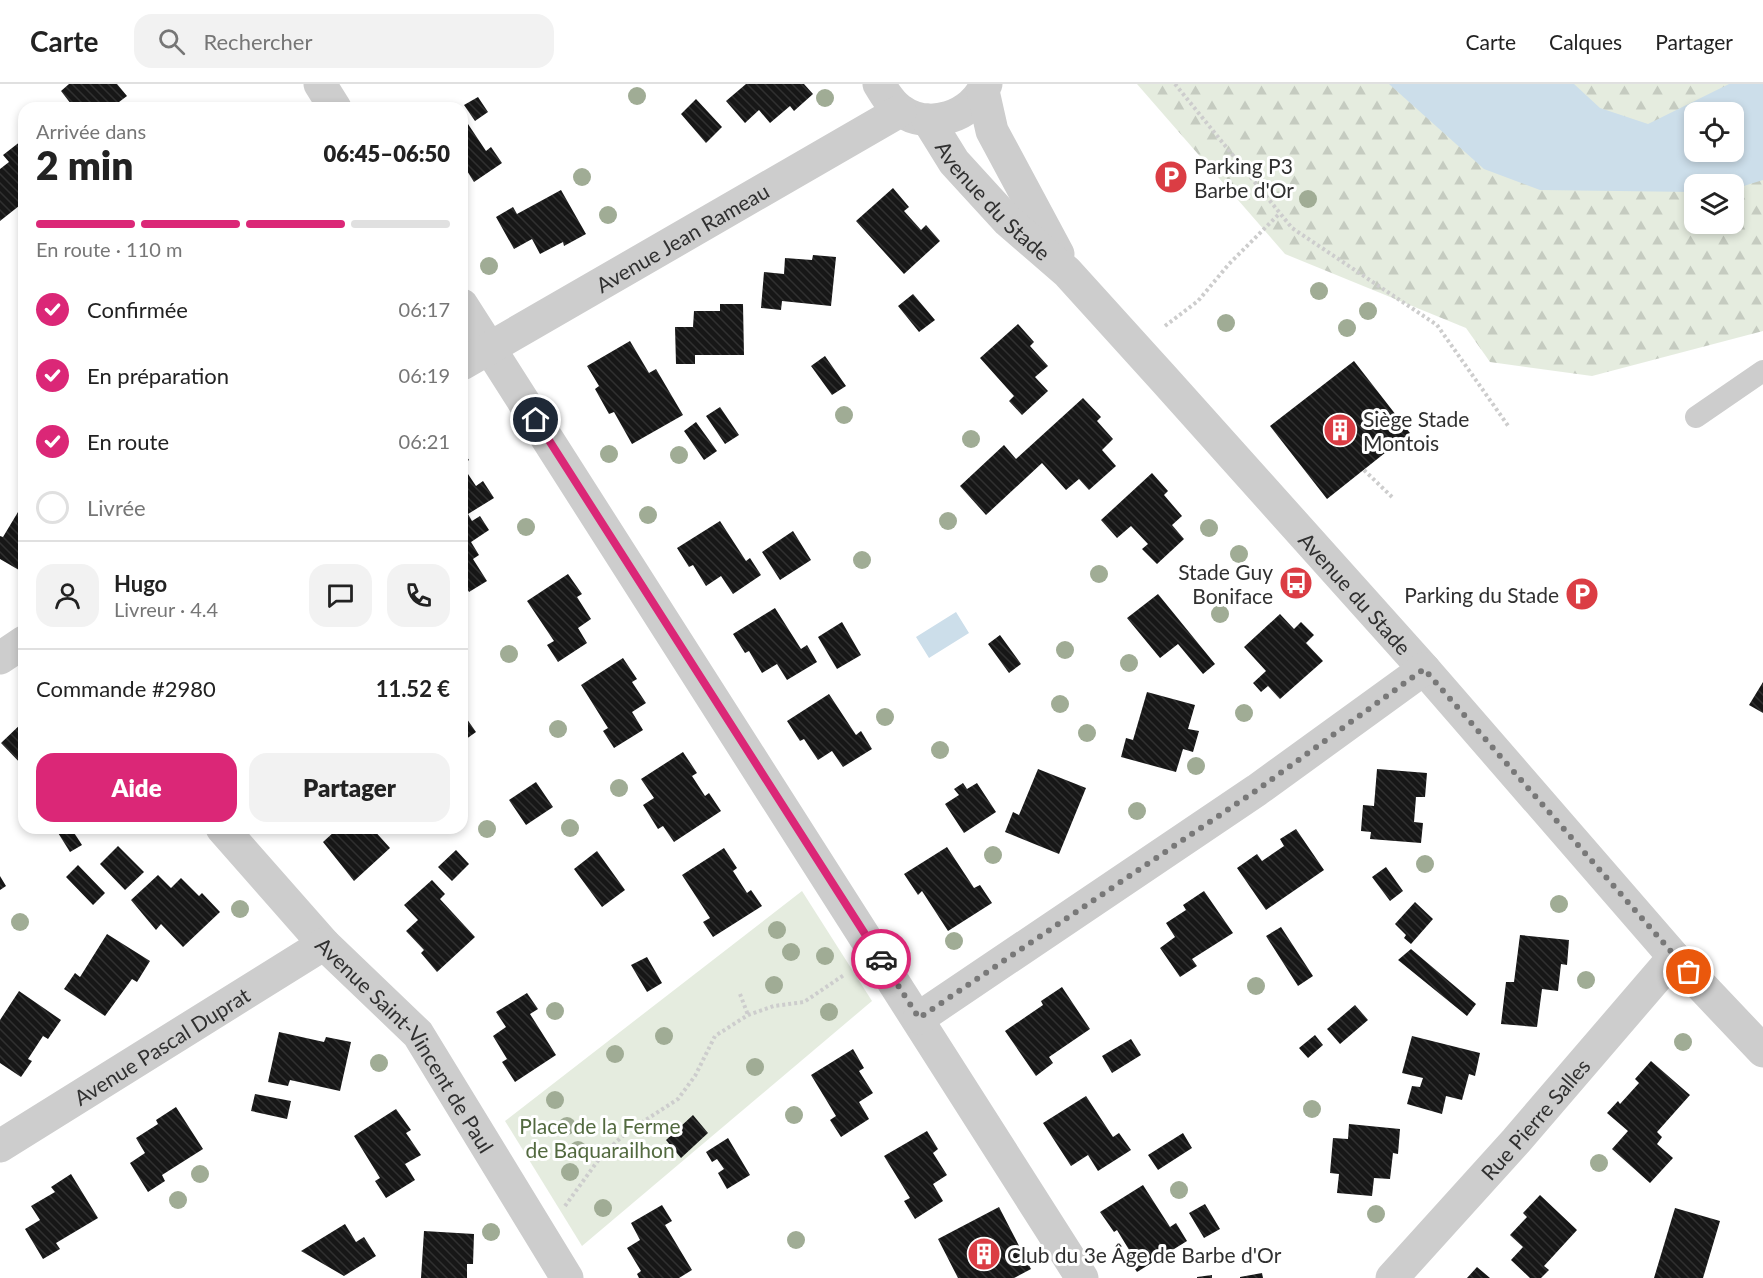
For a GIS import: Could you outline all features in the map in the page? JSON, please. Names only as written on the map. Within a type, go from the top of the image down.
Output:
[{"type":"street","points":[[320,84],[331,102]]},
{"type":"street","name":"Avenue du Stade","points":[[879,84],[887,98],[914,115],[1008,221],[1067,272],[1424,669],[1674,957],[1763,1051]]},
{"type":"street","name":"Avenue du Stade","points":[[984,87],[992,131],[1067,272]]},
{"type":"street","name":"Avenue Jean Rameau","points":[[468,360],[914,115],[945,119],[960,114],[973,104],[984,87]]},
{"type":"street","points":[[468,314],[919,1018],[1082,1278]]},
{"type":"street","points":[[0,658],[18,646]]},
{"type":"street","points":[[919,1018],[1257,790],[1424,669]]},
{"type":"street","name":"Avenue Saint-Vincent de Paul","points":[[227,834],[324,944],[418,1034],[537,1230],[558,1273]]},
{"type":"street","name":"Avenue Pascal Duprat","points":[[0,1146],[324,944]]},
{"type":"street","name":"Rue Pierre Salles","points":[[1392,1278],[1516,1141],[1674,957]]},
{"type":"lane","points":[[1695,417],[1763,371]]},
{"type":"path","points":[[1175,84],[1292,228],[1437,325],[1509,427]]},
{"type":"path","points":[[1136,348],[1198,301],[1249,243],[1280,213]]},
{"type":"path","points":[[1364,470],[1392,497]]},
{"type":"path","points":[[537,1230],[572,1200],[602,1155],[627,1132],[678,1099],[695,1076],[715,1036],[748,1015],[774,1006],[804,1002],[840,980],[873,947]]},
{"type":"path","points":[[740,994],[748,1015]]},
{"type":"green space","points":[[1137,84],[1763,84],[1763,331],[1592,376],[1490,362],[1466,328],[1285,254]]},
{"type":"green space","name":"Place de la Ferme de Baquarailhon","points":[[802,891],[872,1001],[582,1246],[505,1121]]},
{"type":"water","points":[[1389,84],[1574,84],[1600,108],[1648,124],[1684,106],[1684,162],[1744,162],[1744,102],[1693,102],[1729,84],[1763,84],[1763,180],[1744,186],[1744,174],[1684,174],[1684,192],[1540,190],[1484,169]]},
{"type":"water","points":[[956,612],[969,633],[929,658],[916,637]]},
{"type":"building","points":[[69,84],[117,84],[127,96],[119,102],[69,102],[61,91]]},
{"type":"building","points":[[746,84],[804,84],[813,94],[794,111],[790,106],[770,123],[759,110],[745,123],[726,101]]},
{"type":"building","points":[[478,97],[488,112],[475,121],[468,111],[468,103]]},
{"type":"building","points":[[696,99],[722,127],[706,143],[681,114]]},
{"type":"building","points":[[468,124],[486,151],[491,147],[502,163],[474,182],[468,172]]},
{"type":"building","points":[[18,143],[18,207],[0,221],[0,169],[9,162],[3,155]]},
{"type":"building","points":[[893,188],[909,207],[904,211],[921,230],[926,225],[940,241],[904,274],[856,221]]},
{"type":"building","points":[[561,190],[586,234],[564,246],[563,242],[540,254],[532,239],[514,249],[496,217],[513,207],[517,214]]},
{"type":"building","points":[[813,255],[836,257],[831,306],[782,301],[781,310],[761,308],[764,272],[784,274],[785,258],[812,260]]},
{"type":"building","points":[[913,294],[935,320],[919,332],[898,306]]},
{"type":"building","points":[[720,304],[743,304],[744,355],[695,355],[695,364],[676,364],[675,327],[693,327],[694,311],[720,311]]},
{"type":"building","points":[[1018,324],[1034,342],[1030,346],[1048,366],[1035,377],[1048,391],[1022,415],[1009,401],[1014,396],[980,358]]},
{"type":"building","points":[[630,341],[649,373],[656,369],[683,415],[632,444],[614,412],[609,414],[595,389],[599,386],[587,366]]},
{"type":"building","points":[[825,356],[846,386],[832,395],[811,366]]},
{"type":"building","name":"Siège Stade Montois","points":[[1354,361],[1410,433],[1327,499],[1270,426]]},
{"type":"building","points":[[1083,398],[1101,417],[1097,421],[1113,439],[1102,450],[1116,466],[1089,490],[1079,479],[1066,490],[1042,463],[986,515],[960,486],[1004,445],[1016,459]]},
{"type":"building","points":[[720,407],[739,435],[725,444],[706,416]]},
{"type":"building","points":[[696,422],[717,451],[704,460],[684,431]]},
{"type":"building","points":[[1152,473],[1168,491],[1164,495],[1182,516],[1172,525],[1184,539],[1157,564],[1142,549],[1148,544],[1131,526],[1117,538],[1101,520]]},
{"type":"building","points":[[468,474],[476,486],[483,481],[494,498],[468,514]]},
{"type":"building","points":[[18,512],[18,570],[0,559],[0,536],[3,537]]},
{"type":"building","points":[[468,514],[472,521],[480,516],[489,530],[471,542],[479,555],[473,559],[487,581],[469,592]]},
{"type":"building","points":[[720,521],[746,561],[750,558],[761,575],[733,594],[721,576],[706,586],[693,565],[689,567],[677,548]]},
{"type":"building","points":[[793,531],[811,560],[780,580],[762,552]]},
{"type":"building","points":[[568,574],[582,594],[577,597],[591,619],[578,628],[587,643],[558,662],[547,645],[554,641],[527,601]]},
{"type":"building","points":[[1158,594],[1215,664],[1203,674],[1178,644],[1160,658],[1127,618]]},
{"type":"building","points":[[775,608],[801,649],[807,645],[817,662],[787,680],[777,664],[762,673],[749,651],[745,653],[733,634]]},
{"type":"building","points":[[1280,614],[1294,629],[1301,622],[1314,635],[1306,643],[1323,661],[1280,699],[1268,686],[1261,692],[1253,683],[1266,671],[1244,647]]},
{"type":"building","points":[[842,622],[861,655],[837,669],[818,637]]},
{"type":"building","points":[[1000,635],[1021,664],[1009,673],[988,644]]},
{"type":"building","points":[[623,658],[637,679],[632,682],[646,703],[632,712],[643,730],[614,748],[603,731],[608,728],[581,685]]},
{"type":"building","points":[[1763,682],[1763,713],[1749,705]]},
{"type":"building","points":[[1147,692],[1195,705],[1188,729],[1199,731],[1193,752],[1183,749],[1176,772],[1121,757],[1126,738],[1133,740]]},
{"type":"building","points":[[829,694],[856,735],[861,731],[872,749],[843,767],[832,751],[818,760],[804,739],[800,741],[787,721]]},
{"type":"building","points":[[468,721],[476,732],[468,738]]},
{"type":"building","points":[[18,727],[18,761],[1,743]]},
{"type":"building","points":[[683,752],[697,773],[692,776],[705,796],[709,793],[721,811],[674,842],[663,826],[658,829],[643,805],[654,798],[641,779]]},
{"type":"building","points":[[1038,769],[1086,788],[1059,854],[1005,832],[1013,812],[1019,815]]},
{"type":"building","points":[[1377,769],[1427,773],[1425,797],[1416,797],[1414,822],[1423,823],[1421,843],[1370,839],[1371,832],[1361,831],[1363,805],[1374,806]]},
{"type":"building","points":[[536,782],[553,807],[526,825],[509,800]]},
{"type":"building","points":[[963,783],[967,789],[977,783],[996,812],[964,833],[945,804],[959,795],[954,789]]},
{"type":"building","points":[[1296,829],[1324,870],[1266,910],[1237,868],[1257,854],[1262,861],[1284,846],[1280,839]]},
{"type":"building","points":[[59,834],[75,834],[82,845],[70,852]]},
{"type":"building","points":[[332,834],[377,834],[390,848],[354,881],[323,842]]},
{"type":"building","points":[[118,846],[144,872],[125,890],[100,864]]},
{"type":"building","points":[[947,847],[974,888],[980,885],[992,903],[948,931],[922,891],[918,895],[904,874]]},
{"type":"building","points":[[724,848],[737,868],[733,871],[747,893],[751,890],[762,906],[713,937],[703,922],[710,918],[682,875]]},
{"type":"building","points":[[456,850],[469,864],[452,881],[438,867]]},
{"type":"building","points":[[597,851],[625,890],[602,907],[574,869]]},
{"type":"building","points":[[78,865],[105,893],[93,905],[66,877]]},
{"type":"building","points":[[1386,867],[1403,891],[1390,901],[1372,877]]},
{"type":"building","points":[[158,875],[171,888],[181,878],[199,896],[202,893],[220,912],[183,947],[161,924],[156,930],[131,900]]},
{"type":"building","points":[[0,876],[6,886],[0,890]]},
{"type":"building","points":[[432,880],[445,894],[440,899],[475,937],[437,972],[421,953],[424,950],[406,931],[418,920],[404,905]]},
{"type":"building","points":[[1204,891],[1233,933],[1192,959],[1197,966],[1180,977],[1160,948],[1175,937],[1166,923],[1186,910],[1183,905]]},
{"type":"building","points":[[1415,902],[1433,919],[1411,944],[1395,924]]},
{"type":"building","points":[[1281,927],[1313,976],[1298,986],[1266,936]]},
{"type":"building","points":[[107,934],[150,961],[137,982],[132,979],[105,1016],[64,989],[75,973],[80,977]]},
{"type":"building","points":[[1520,935],[1569,940],[1567,965],[1561,964],[1558,991],[1542,989],[1537,1027],[1501,1024],[1506,982],[1514,982]]},
{"type":"building","points":[[1411,949],[1476,1004],[1467,1016],[1398,960]]},
{"type":"building","points":[[647,957],[662,983],[647,992],[631,965]]},
{"type":"building","points":[[1062,987],[1090,1029],[1049,1057],[1053,1063],[1036,1076],[1005,1031],[1043,1005],[1041,1001]]},
{"type":"building","points":[[19,991],[61,1020],[48,1039],[43,1036],[28,1059],[32,1061],[21,1077],[0,1063],[0,1020]]},
{"type":"building","points":[[527,993],[538,1009],[530,1014],[556,1055],[515,1082],[502,1062],[507,1059],[493,1036],[506,1027],[496,1012]]},
{"type":"building","points":[[1355,1005],[1368,1020],[1340,1044],[1327,1029]]},
{"type":"building","points":[[279,1032],[324,1042],[326,1037],[351,1042],[340,1091],[290,1080],[288,1086],[268,1082]]},
{"type":"building","points":[[1315,1035],[1323,1045],[1308,1058],[1299,1048]]},
{"type":"building","points":[[1412,1036],[1480,1053],[1475,1076],[1469,1074],[1462,1100],[1446,1096],[1442,1114],[1407,1104],[1412,1086],[1420,1087],[1423,1078],[1402,1073]]},
{"type":"building","points":[[1131,1039],[1141,1055],[1112,1073],[1102,1056]]},
{"type":"building","points":[[853,1049],[864,1068],[859,1071],[873,1093],[859,1102],[869,1119],[841,1137],[830,1120],[836,1116],[811,1075]]},
{"type":"building","points":[[1651,1061],[1690,1095],[1657,1132],[1662,1137],[1657,1144],[1673,1158],[1650,1183],[1612,1149],[1628,1131],[1607,1113],[1618,1101],[1620,1104],[1639,1083],[1635,1079]]},
{"type":"building","points":[[255,1094],[291,1101],[287,1119],[251,1111]]},
{"type":"building","points":[[1086,1096],[1113,1137],[1119,1133],[1131,1150],[1098,1171],[1088,1155],[1071,1166],[1043,1123]]},
{"type":"building","points":[[176,1107],[203,1149],[162,1175],[165,1181],[148,1192],[130,1163],[145,1153],[136,1138],[158,1124],[156,1120]]},
{"type":"building","points":[[396,1109],[411,1130],[406,1133],[421,1155],[405,1164],[415,1180],[386,1198],[375,1181],[380,1178],[354,1136]]},
{"type":"building","points":[[693,1115],[708,1133],[681,1158],[666,1140]]},
{"type":"building","points":[[1349,1124],[1400,1129],[1398,1154],[1393,1153],[1390,1179],[1374,1178],[1372,1196],[1337,1193],[1339,1174],[1330,1173],[1333,1138],[1348,1139]]},
{"type":"building","points":[[927,1131],[938,1149],[933,1153],[947,1175],[933,1184],[943,1201],[915,1219],[904,1201],[910,1198],[884,1156]]},
{"type":"building","points":[[1183,1133],[1192,1148],[1158,1170],[1148,1155]]},
{"type":"building","points":[[728,1138],[750,1175],[727,1189],[718,1173],[724,1169],[717,1159],[712,1162],[706,1152]]},
{"type":"building","points":[[71,1174],[98,1218],[56,1243],[60,1249],[43,1259],[25,1229],[40,1220],[31,1206],[55,1192],[51,1187]]},
{"type":"building","points":[[1143,1185],[1170,1227],[1176,1223],[1187,1241],[1137,1272],[1126,1255],[1131,1253],[1117,1230],[1114,1232],[1100,1212]]},
{"type":"building","points":[[1540,1195],[1577,1230],[1544,1266],[1549,1270],[1541,1278],[1530,1278],[1511,1260],[1523,1247],[1510,1235],[1527,1217],[1523,1213]]},
{"type":"building","points":[[1205,1204],[1220,1229],[1204,1238],[1189,1213]]},
{"type":"building","points":[[662,1205],[672,1221],[665,1225],[692,1270],[679,1278],[639,1278],[637,1274],[641,1271],[627,1248],[640,1240],[631,1223]]},
{"type":"building","name":"Club du 3e Âge de Barbe d'Or","points":[[999,1207],[1031,1269],[1014,1278],[958,1278],[938,1239]]},
{"type":"building","points":[[1675,1208],[1720,1221],[1703,1278],[1654,1278]]},
{"type":"building","points":[[345,1224],[356,1242],[364,1237],[376,1256],[344,1276],[301,1251]]},
{"type":"building","points":[[424,1231],[474,1234],[473,1264],[467,1264],[467,1278],[421,1278]]},
{"type":"building","points":[[1477,1267],[1490,1278],[1467,1278]]},
{"type":"building","points":[[1262,1273],[1263,1278],[1240,1278],[1240,1277]]},
{"type":"building","points":[[1212,1275],[1212,1278],[1197,1278],[1197,1277]]},
{"type":"way so far","points":[[881,959],[919,1018],[1257,790],[1424,669],[1689,972]]},
{"type":"place","name":"Parking P3 Barbe d'Or","points":[[1171,177]]},
{"type":"place","name":"Siège Stade Montois","points":[[1340,430]]},
{"type":"place","name":"Stade Guy Boniface","points":[[1296,583]]},
{"type":"place","name":"Parking du Stade","points":[[1582,594]]},
{"type":"place","name":"Club du 3e Âge de Barbe d'Or","points":[[984,1254]]},
{"type":"route","points":[[536,420],[881,959]]}]
